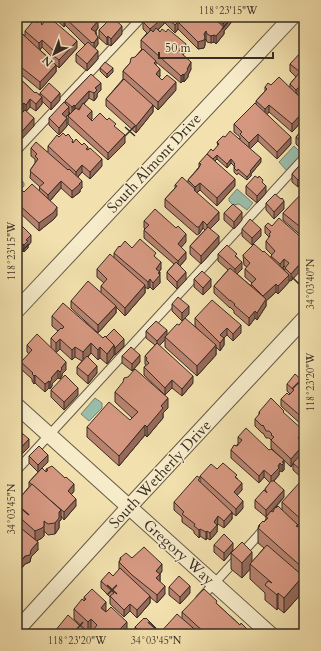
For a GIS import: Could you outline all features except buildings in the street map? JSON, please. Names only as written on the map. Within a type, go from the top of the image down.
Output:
[{"type":"street","name":"South Almont Drive","points":[[17,310],[292,17]]},
{"type":"street","name":"South Wetherly Drive","points":[[17,630],[304,319]]},
{"type":"street","name":"Gregory Way","points":[[17,406],[270,634]]},
{"type":"lane","points":[[17,150],[142,17]]},
{"type":"lane","points":[[17,470],[304,158]]},
{"type":"lane","points":[[196,603],[273,520]]},
{"type":"shaded area","points":[[294,146],[303,155],[287,171],[279,162]]},
{"type":"shaded area","points":[[17,175],[24,183],[24,186],[21,189],[17,189]]},
{"type":"shaded area","points":[[237,189],[253,203],[247,210],[239,204],[233,205],[229,201],[229,198]]},
{"type":"shaded area","points":[[95,398],[102,403],[102,408],[89,421],[81,414]]}]
